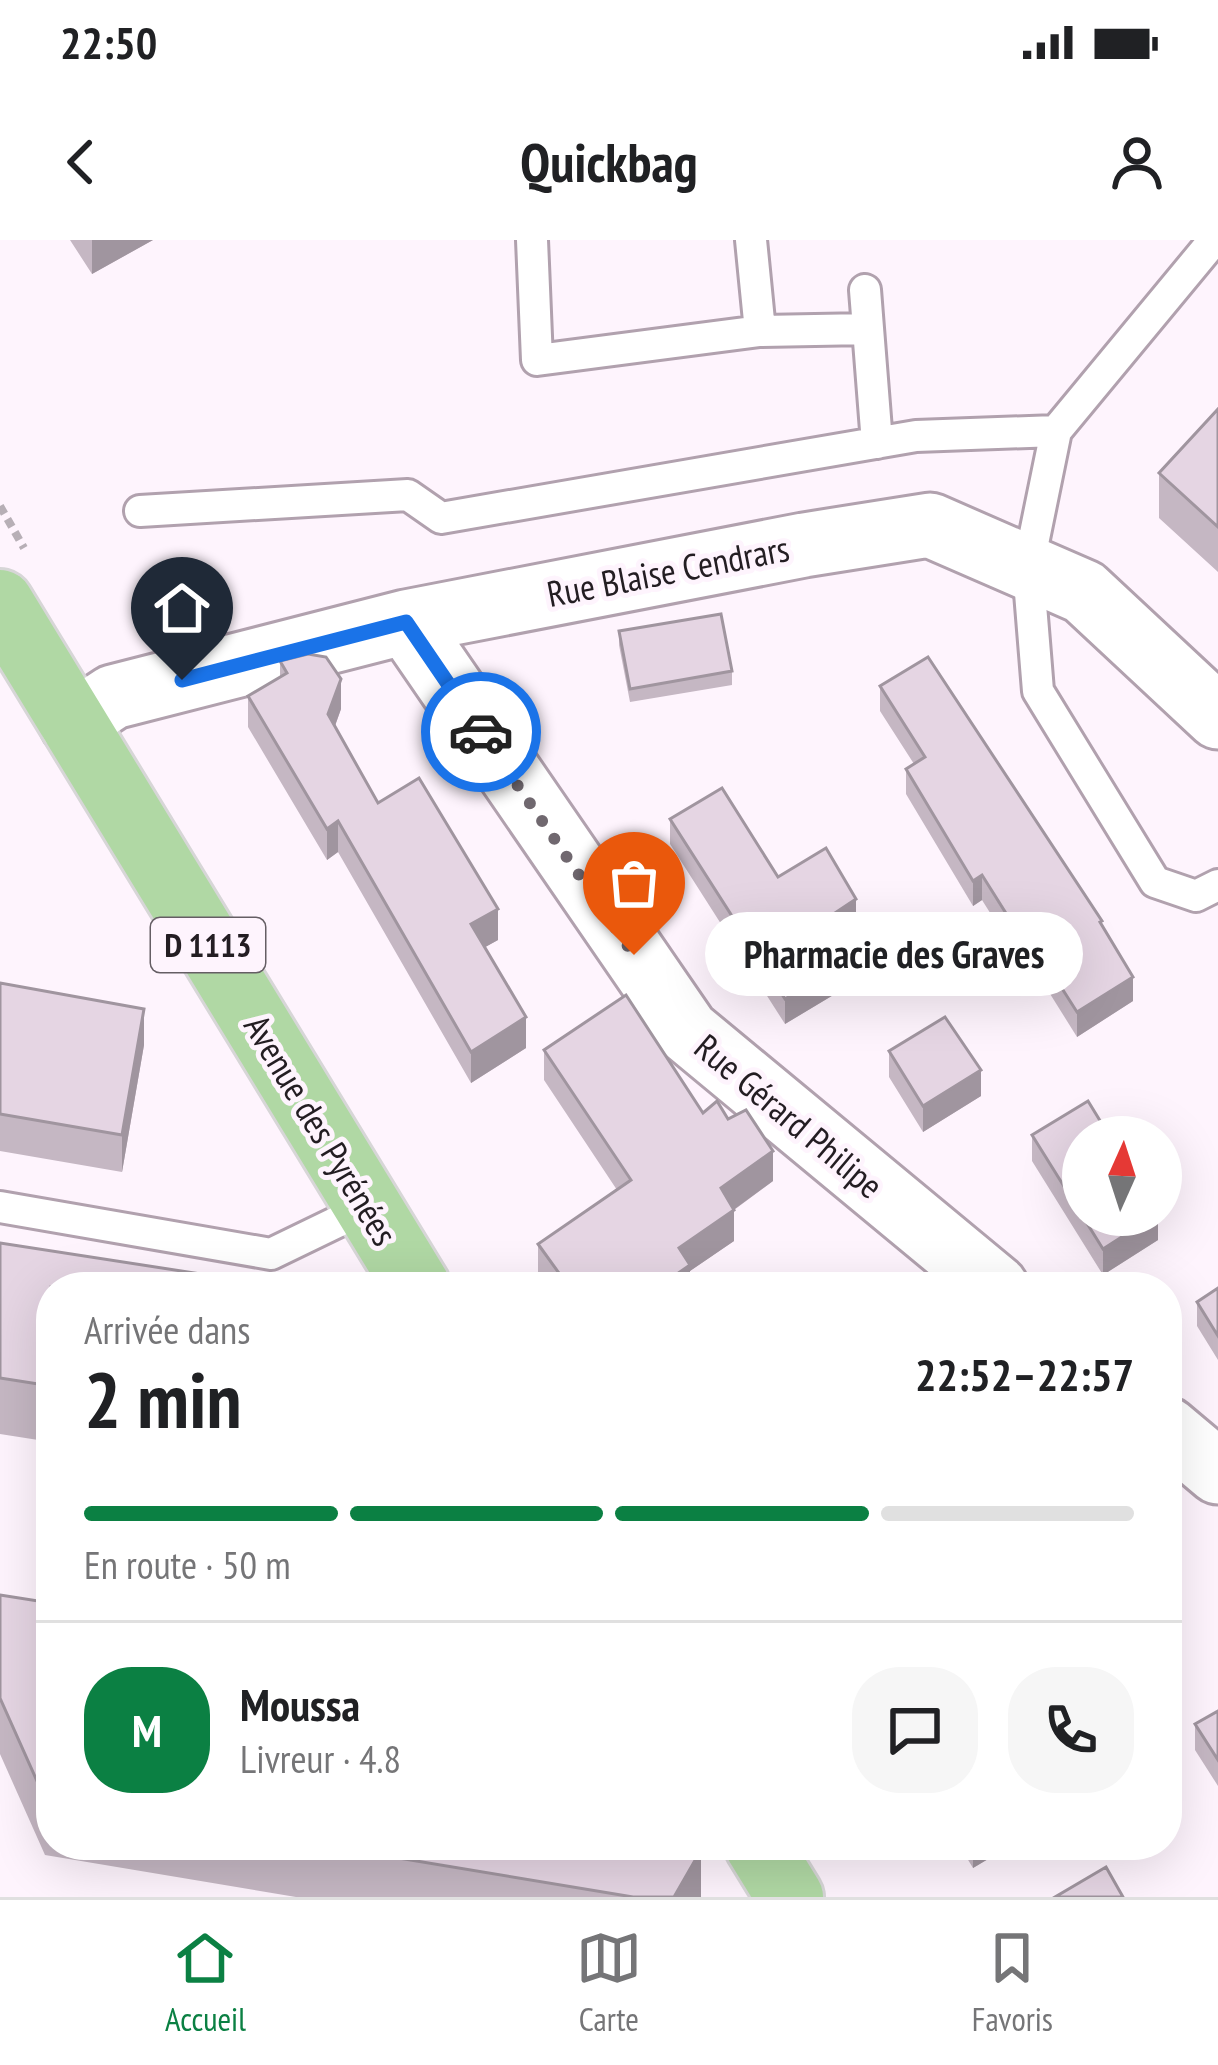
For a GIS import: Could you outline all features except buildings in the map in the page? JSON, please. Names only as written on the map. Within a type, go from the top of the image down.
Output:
[{"type":"main road","name":"Avenue des Pyrénées","points":[[0,603],[408,1272]]},
{"type":"main road","points":[[767,1860],[790,1897]]},
{"type":"street","name":"Rue Blaise Cendrars","points":[[72,724],[112,698],[406,622],[930,524],[1084,592],[1218,717]]},
{"type":"street","name":"Rue Gérard Philipe","points":[[406,622],[686,1031],[978,1272]]},
{"type":"street","points":[[1182,1442],[1218,1472]]},
{"type":"lane","points":[[532,240],[537,360],[760,331],[868,328]]},
{"type":"lane","points":[[751,240],[760,331]]},
{"type":"lane","points":[[1214,240],[1056,431],[1028,568],[1038,691],[1156,882],[1196,896],[1218,885]]},
{"type":"lane","points":[[865,290],[878,443]]},
{"type":"lane","points":[[140,511],[409,495],[441,518],[916,436],[1056,431]]},
{"type":"lane","points":[[0,1207],[271,1255],[368,1207]]},
{"type":"way so far","points":[[481,732],[634,955]]},
{"type":"place","name":"Pharmacie des Graves","points":[[634,955]]},
{"type":"route","points":[[182,680],[406,622],[481,732]]}]
